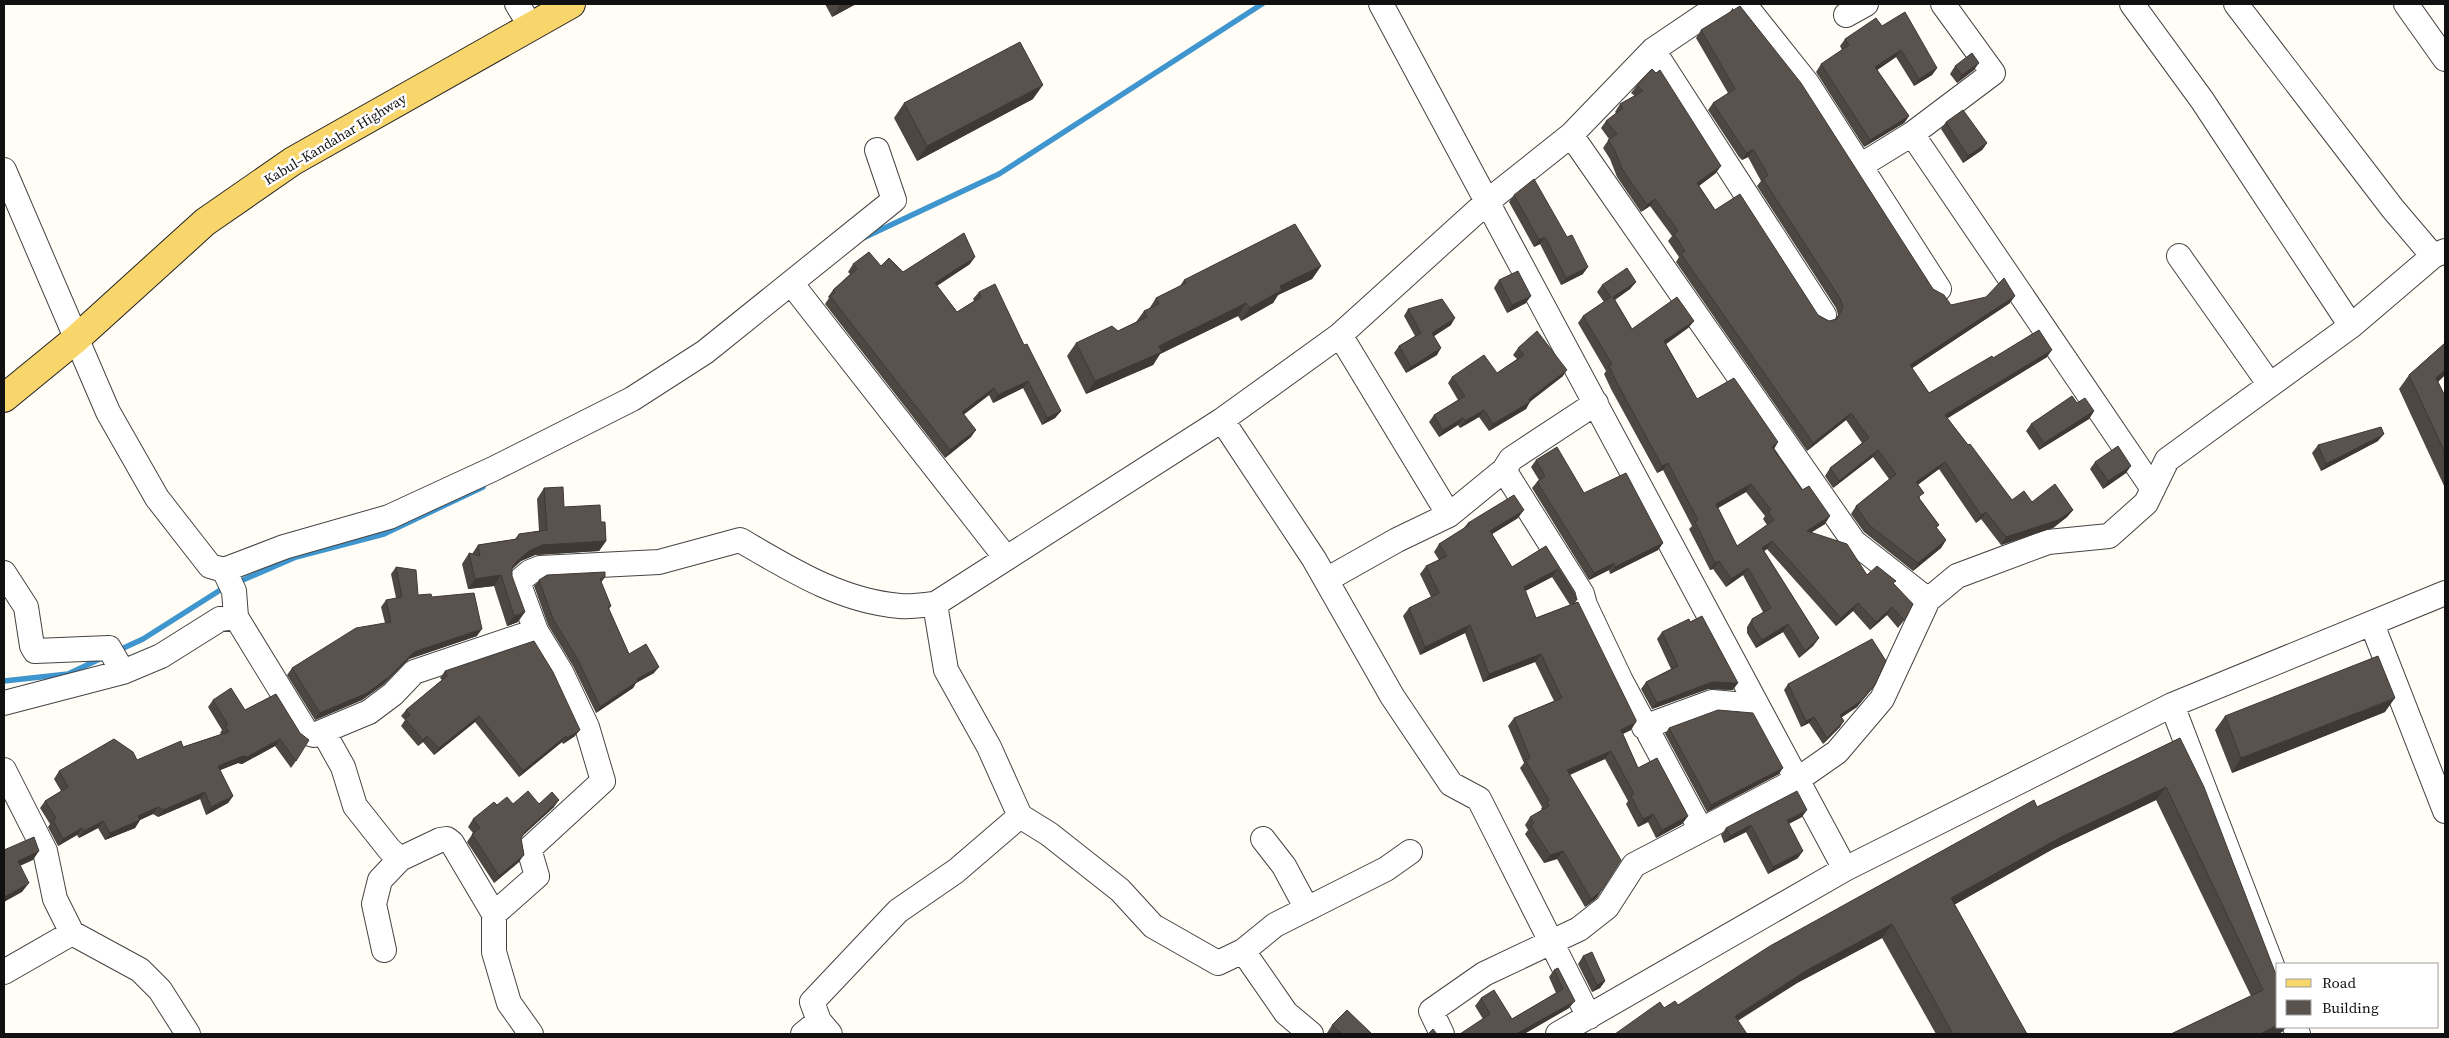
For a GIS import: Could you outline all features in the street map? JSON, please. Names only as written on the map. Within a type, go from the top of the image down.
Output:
[{"type":"main road","name":"Kabul–Kandahar Highway","points":[[4,398],[76,339],[205,222],[293,161],[524,15],[571,4]]},
{"type":"street","points":[[1381,4],[1845,869]]},
{"type":"street","points":[[494,914],[537,876],[529,849],[603,781],[588,727],[561,672],[536,631],[518,582],[530,572],[540,568],[659,562],[740,540],[804,577],[860,600],[901,606],[935,604],[1222,420],[1340,335],[1488,201],[1571,135],[1653,50],[1721,4]]},
{"type":"street","points":[[1744,4],[1808,83],[1939,289]]},
{"type":"street","points":[[1846,15],[1866,4]]},
{"type":"street","points":[[1860,166],[1912,134],[1993,73],[1943,4]]},
{"type":"street","points":[[2132,4],[2202,100],[2351,326]]},
{"type":"street","points":[[1442,1034],[1431,1011],[1484,974],[1579,929],[1606,907],[1634,865],[1796,780],[1837,752],[1882,700],[1928,600],[1957,576],[2048,542],[2109,536],[2146,503],[2166,460],[2351,326],[2439,253],[2393,209],[2236,4]]},
{"type":"street","points":[[2406,4],[2445,59]]},
{"type":"street","points":[[1653,50],[1824,315]]},
{"type":"street","points":[[1912,134],[2153,489]]},
{"type":"street","points":[[1571,135],[1854,542],[1928,600]]},
{"type":"street","points":[[4,170],[108,412],[157,498],[210,566],[224,570],[284,547],[389,517],[494,469],[624,403],[705,352],[796,290],[894,200],[877,150]]},
{"type":"street","points":[[2179,256],[2270,385]]},
{"type":"street","points":[[796,290],[1006,558]]},
{"type":"street","points":[[1340,335],[1449,514]]},
{"type":"street","points":[[1326,580],[1397,540],[1449,514],[1504,470],[1511,459],[1596,403]]},
{"type":"street","points":[[1222,420],[1326,580],[1392,696],[1451,784],[1480,799],[1589,1017]]},
{"type":"street","points":[[1504,470],[1582,594],[1593,622],[1644,727],[1701,830]]},
{"type":"street","points":[[224,570],[234,591],[236,617],[307,734],[324,733],[369,712],[393,694],[414,672],[536,631]]},
{"type":"street","points":[[4,573],[26,607],[32,646],[35,650],[110,648],[123,672]]},
{"type":"street","points":[[1558,1034],[1845,869],[2172,706],[2445,593]]},
{"type":"street","points":[[935,604],[946,670],[989,747],[1020,816],[1049,834],[1120,890],[1153,926],[1218,963],[1243,951],[1275,925],[1386,869],[1410,852]]},
{"type":"street","points":[[4,703],[123,672],[161,656],[220,619],[236,617]]},
{"type":"street","points":[[2372,624],[2445,812]]},
{"type":"street","points":[[1644,727],[1712,702],[1757,706]]},
{"type":"street","points":[[2172,706],[2276,976]]},
{"type":"street","points":[[324,733],[343,767],[356,806],[389,849],[400,859]]},
{"type":"street","points":[[4,770],[45,851],[55,899],[72,933],[140,970],[160,990],[188,1034]]},
{"type":"street","points":[[817,1030],[812,1002],[898,911],[956,871],[1020,816]]},
{"type":"street","points":[[384,950],[374,904],[380,880],[400,859],[446,839],[452,843],[494,914],[494,952],[510,1003],[531,1034]]},
{"type":"street","points":[[1264,839],[1284,866],[1307,909]]},
{"type":"street","points":[[4,972],[72,933]]},
{"type":"street","points":[[1243,951],[1286,1014],[1310,1034]]},
{"type":"building","points":[[1740,6],[1801,83],[1933,289],[1944,295],[1951,305],[1986,297],[2004,278],[2015,296],[1910,365],[1929,393],[2039,330],[2052,350],[1945,415],[1968,445],[1970,444],[2012,500],[2024,491],[2032,502],[2055,484],[2073,510],[2058,520],[2006,537],[1986,512],[1981,515],[1945,462],[1916,482],[1924,493],[1918,497],[1939,525],[1936,527],[1946,540],[1918,563],[1869,525],[1856,506],[1896,474],[1878,450],[1839,481],[1830,468],[1869,438],[1851,413],[1813,443],[1681,254],[1685,251],[1674,234],[1678,231],[1655,199],[1647,205],[1622,169],[1615,151],[1608,140],[1617,134],[1606,121],[1623,108],[1620,104],[1643,91],[1637,85],[1652,69],[1656,73],[1660,70],[1721,166],[1697,183],[1715,210],[1740,194],[1818,315],[1829,321],[1837,319],[1843,307],[1841,300],[1763,179],[1768,175],[1753,149],[1747,153],[1744,150],[1713,103],[1735,89],[1701,30]]},
{"type":"building","points":[[1905,12],[1937,68],[1919,79],[1901,50],[1875,67],[1909,116],[1870,140],[1821,64],[1849,45],[1845,39],[1876,18],[1882,26]]},
{"type":"building","points":[[1020,42],[1043,85],[927,146],[904,103]]},
{"type":"building","points":[[1972,53],[1979,63],[1962,75],[1955,66]]},
{"type":"building","points":[[1963,110],[1987,143],[1968,156],[1946,122]]},
{"type":"building","points":[[1534,179],[1567,237],[1572,235],[1588,267],[1566,278],[1545,237],[1539,240],[1514,195]]},
{"type":"building","points":[[1295,224],[1321,266],[1280,286],[1282,290],[1250,308],[1246,303],[1159,346],[1162,352],[1095,381],[1076,343],[1112,326],[1118,331],[1147,317],[1144,311],[1159,304],[1156,298],[1186,283],[1184,280]]},
{"type":"building","points":[[964,233],[975,257],[935,283],[957,312],[981,297],[979,292],[995,284],[1024,345],[1027,344],[1061,411],[1047,418],[1028,381],[998,395],[994,388],[962,412],[976,430],[950,450],[830,296],[835,292],[833,290],[857,269],[853,264],[869,252],[881,266],[889,258],[903,272]]},
{"type":"building","points":[[1627,268],[1636,282],[1613,297],[1632,329],[1677,297],[1694,321],[1664,341],[1697,399],[1734,378],[1778,442],[1772,447],[1802,490],[1809,486],[1830,516],[1807,531],[1847,544],[1867,575],[1877,566],[1896,581],[1893,583],[1913,604],[1904,620],[1892,607],[1876,622],[1858,603],[1841,618],[1772,541],[1762,548],[1819,638],[1805,651],[1788,624],[1762,640],[1752,625],[1752,619],[1771,608],[1748,568],[1731,579],[1719,561],[1715,563],[1695,522],[1698,520],[1668,463],[1662,466],[1616,381],[1609,366],[1612,364],[1583,316],[1611,297],[1602,285]],"holes":[[[1751,484],[1771,510],[1768,512],[1774,520],[1737,546],[1716,504]]]},
{"type":"building","points":[[1518,271],[1531,296],[1512,305],[1499,280]]},
{"type":"building","points":[[1442,299],[1455,318],[1432,333],[1441,348],[1411,367],[1399,346],[1421,333],[1408,309]]},
{"type":"building","points":[[1537,331],[1567,370],[1529,399],[1530,402],[1493,424],[1484,410],[1465,421],[1463,418],[1443,430],[1434,415],[1465,396],[1452,377],[1484,355],[1497,373],[1524,355],[1518,348]]},
{"type":"building","points":[[2445,343],[2445,370],[2436,378],[2445,396],[2445,453],[2409,375]]},
{"type":"building","points":[[2072,396],[2077,403],[2085,398],[2094,411],[2044,443],[2031,424]]},
{"type":"building","points":[[2381,427],[2384,434],[2326,464],[2318,445]]},
{"type":"building","points":[[2118,446],[2131,466],[2108,481],[2095,462]]},
{"type":"building","points":[[1557,447],[1584,493],[1626,473],[1663,543],[1615,567],[1614,563],[1594,573],[1537,482],[1545,476],[1536,460]]},
{"type":"building","points":[[563,487],[564,507],[600,505],[601,522],[605,522],[606,541],[542,545],[529,551],[512,568],[512,576],[525,612],[514,616],[501,575],[475,579],[469,553],[480,556],[478,545],[517,539],[519,534],[547,530],[544,488]]},
{"type":"building","points":[[1514,495],[1524,510],[1490,531],[1512,567],[1546,546],[1575,592],[1577,600],[1558,569],[1524,587],[1536,618],[1578,602],[1636,720],[1636,722],[1621,730],[1638,768],[1657,758],[1688,816],[1662,830],[1653,814],[1643,819],[1631,796],[1634,794],[1611,751],[1567,770],[1621,860],[1602,890],[1591,899],[1563,851],[1550,855],[1531,826],[1534,823],[1530,817],[1549,806],[1547,801],[1549,800],[1525,760],[1530,758],[1514,718],[1562,698],[1541,654],[1489,674],[1470,625],[1425,647],[1409,608],[1439,593],[1426,566],[1447,556],[1439,544],[1469,525],[1468,523]]},
{"type":"building","points":[[396,567],[416,570],[418,595],[431,594],[432,597],[474,593],[482,629],[414,652],[389,677],[367,693],[320,713],[292,668],[356,628],[391,622],[386,600],[402,597]]},
{"type":"building","points":[[605,572],[605,577],[600,579],[611,606],[608,607],[629,654],[646,644],[659,667],[637,679],[638,681],[600,707],[578,660],[553,619],[539,580],[547,575]]},
{"type":"building","points":[[1702,616],[1738,683],[1712,682],[1657,703],[1646,682],[1678,666],[1662,632],[1689,619],[1690,622]]},
{"type":"building","points":[[1872,639],[1886,661],[1875,685],[1861,701],[1840,715],[1844,721],[1827,738],[1814,717],[1806,721],[1788,684]]},
{"type":"building","points":[[534,641],[553,672],[580,730],[567,738],[566,736],[523,771],[479,716],[439,748],[427,736],[423,740],[405,719],[410,715],[406,710],[447,676],[445,671]]},
{"type":"building","points":[[2378,656],[2395,698],[2241,758],[2225,716]]},
{"type":"building","points":[[231,688],[245,710],[276,694],[300,733],[309,740],[296,761],[280,739],[247,757],[243,756],[218,766],[233,796],[211,807],[205,792],[163,810],[158,807],[138,816],[140,820],[110,833],[103,821],[84,831],[82,828],[63,839],[53,820],[56,818],[45,801],[68,787],[59,771],[114,739],[133,752],[137,760],[181,741],[183,747],[229,732],[225,726],[228,725],[213,700]]},
{"type":"building","points":[[1718,710],[1753,713],[1783,768],[1711,805],[1669,728]]},
{"type":"building","points":[[2180,738],[2204,787],[2276,973],[2276,1026],[2260,1034],[2171,1034],[2263,990],[2166,787],[2063,836],[1951,898],[2027,1034],[1953,1034],[1892,924],[1809,969],[1735,1016],[1747,1034],[1615,1034],[1660,1002],[1664,1008],[1675,1001],[1678,1005],[1770,946],[2034,800],[2037,807]]},
{"type":"building","points":[[528,791],[539,804],[552,792],[559,800],[525,832],[521,838],[524,855],[499,876],[472,834],[480,828],[473,819],[494,802],[497,805],[507,797],[513,804]]},
{"type":"building","points":[[1797,791],[1807,810],[1787,820],[1803,851],[1773,867],[1751,825],[1730,836],[1726,828]]},
{"type":"building","points":[[34,837],[39,851],[18,861],[29,883],[4,897],[4,850]]},
{"type":"building","points":[[1592,952],[1605,981],[1597,985],[1583,956]]},
{"type":"building","points":[[1558,968],[1575,1001],[1516,1034],[1460,1034],[1490,1014],[1481,998],[1494,990],[1512,1019],[1563,989],[1554,970]]},
{"type":"building","points":[[1347,1010],[1372,1034],[1342,1034],[1332,1025]]},
{"type":"building","points":[[1433,1029],[1437,1034],[1428,1034]]},
{"type":"waterway","points":[[861,239],[999,174],[1262,4]]},
{"type":"waterway","points":[[236,583],[296,557],[384,534],[483,487]]},
{"type":"waterway","points":[[117,651],[143,639],[225,587]]},
{"type":"waterway","points":[[4,681],[68,674],[104,657]]}]
